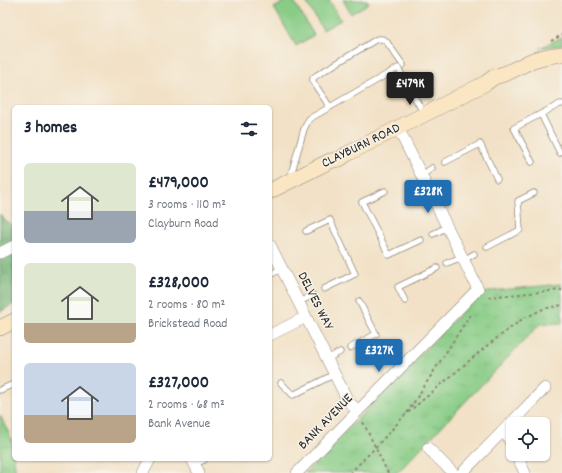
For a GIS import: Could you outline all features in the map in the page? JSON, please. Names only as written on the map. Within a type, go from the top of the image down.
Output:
[{"type":"street","name":"CLAYBURN ROAD","points":[[272,191],[330,161],[340,159],[486,83],[494,76],[507,73],[533,60],[562,54]]},
{"type":"street","points":[[398,128],[478,289]]},
{"type":"street","points":[[0,252],[12,247]]},
{"type":"street","name":"DELVES WAY","points":[[272,249],[348,401],[358,411]]},
{"type":"street","name":"BANK AVENUE","points":[[297,473],[478,289]]},
{"type":"street","points":[[272,334],[306,317]]},
{"type":"street","points":[[0,328],[12,322]]},
{"type":"street","points":[[462,473],[546,388]]},
{"type":"street","points":[[502,432],[506,435]]},
{"type":"street","points":[[428,448],[453,473]]},
{"type":"street","points":[[143,473],[149,461]]},
{"type":"street","points":[[519,461],[525,473]]},
{"type":"lane","points":[[330,107],[313,82],[313,78],[377,40],[386,40],[403,65]]},
{"type":"lane","points":[[292,180],[292,171],[304,129],[309,119],[398,68],[424,114]]},
{"type":"lane","points":[[532,162],[514,128],[562,104]]},
{"type":"lane","points":[[541,114],[560,153]]},
{"type":"lane","points":[[445,162],[480,144],[497,179]]},
{"type":"lane","points":[[422,176],[432,168]]},
{"type":"lane","points":[[384,191],[362,202],[389,255],[421,240]]},
{"type":"lane","points":[[487,247],[520,230],[518,200],[534,193]]},
{"type":"lane","points":[[306,231],[330,220],[355,274],[324,289]]},
{"type":"lane","points":[[433,234],[447,227]]},
{"type":"lane","points":[[446,264],[474,254]]},
{"type":"lane","points":[[272,274],[282,268]]},
{"type":"lane","points":[[405,301],[398,287],[437,268]]},
{"type":"lane","points":[[299,302],[313,294]]},
{"type":"lane","points":[[350,348],[376,334],[359,301]]},
{"type":"lane","points":[[327,359],[340,352]]},
{"type":"lane","points":[[281,383],[293,395],[335,374]]},
{"type":"lane","points":[[0,390],[12,385]]},
{"type":"path","points":[[478,289],[482,297],[562,290]]},
{"type":"path","points":[[350,473],[405,415],[488,345],[521,320],[543,309],[562,304]]},
{"type":"path","points":[[405,415],[473,310]]},
{"type":"path","points":[[358,411],[388,473]]},
{"type":"green space","points":[[287,0],[293,0],[314,35],[296,46],[274,8]]},
{"type":"green space","points":[[305,0],[329,0],[341,20],[323,30]]},
{"type":"green space","points":[[343,0],[367,0],[369,3],[351,14]]},
{"type":"green space","points":[[562,37],[562,45],[540,48]]},
{"type":"green space","points":[[0,214],[12,226],[12,305],[0,312]]},
{"type":"green space","points":[[561,284],[562,323],[540,324],[397,473],[305,473],[475,298],[490,291]]},
{"type":"green space","points":[[0,415],[11,438],[12,461],[14,461],[16,473],[0,473]]}]
